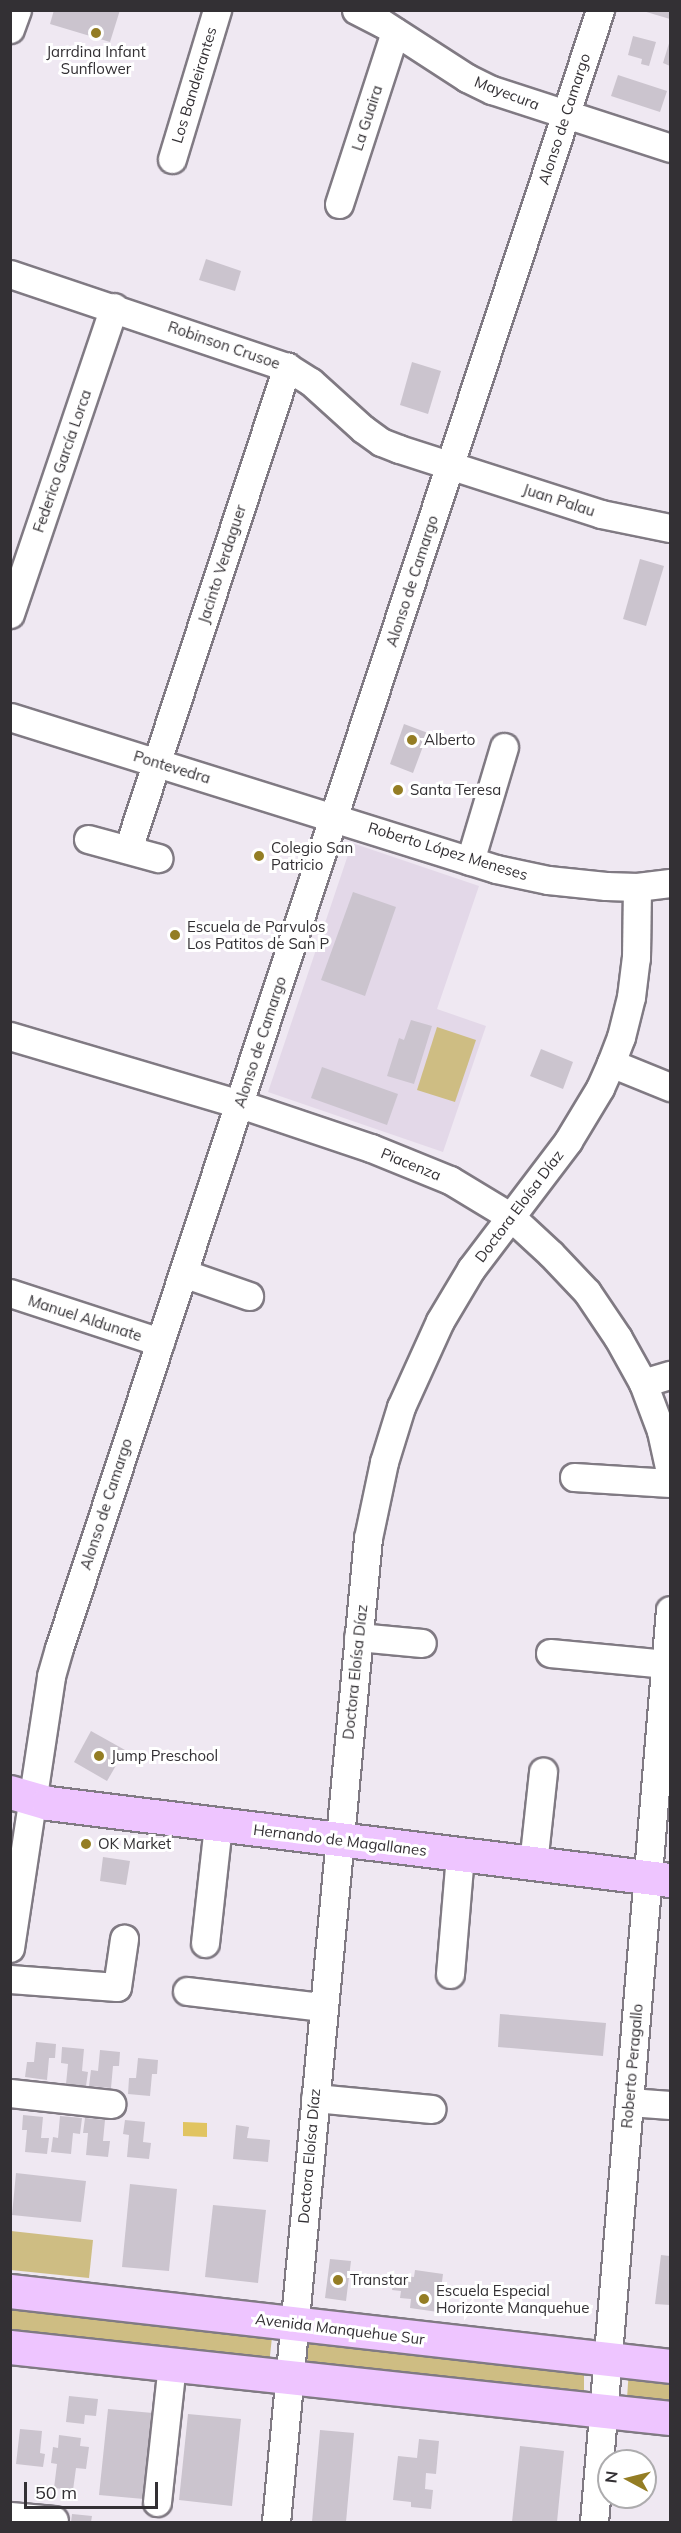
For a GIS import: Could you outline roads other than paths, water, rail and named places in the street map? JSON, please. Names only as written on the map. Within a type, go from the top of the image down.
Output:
[{"type":"main road","name":"Hernando de Magallanes","points":[[21,1795],[218,1825],[659,1879]]},
{"type":"main road","name":"Avenida Manquehue Sur","points":[[10,2291],[670,2366]]},
{"type":"main road","points":[[10,2347],[670,2418]]},
{"type":"street","points":[[10,29],[17,10]]},
{"type":"street","name":"Los Bandeirantes","points":[[172,159],[217,10]]},
{"type":"street","name":"Mayecura","points":[[356,10],[467,78],[492,90],[670,148]]},
{"type":"street","name":"Alonso de Camargo","points":[[10,1948],[21,1795],[51,1676],[600,10]]},
{"type":"street","name":"La Guaira","points":[[339,204],[395,32]]},
{"type":"street","name":"Robinson Crusoe","points":[[10,274],[114,307],[287,367],[311,382],[363,429],[381,442],[450,464]]},
{"type":"street","name":"Federico García Lorca","points":[[10,614],[114,307]]},
{"type":"street","name":"Jacinto Verdaguer","points":[[128,849],[287,367]]},
{"type":"street","name":"Juan Palau","points":[[450,464],[601,514],[670,528]]},
{"type":"street","name":"Pontevedra","points":[[10,717],[334,816]]},
{"type":"street","points":[[470,861],[504,747]]},
{"type":"street","name":"Roberto López Meneses","points":[[334,816],[470,861],[566,883],[637,887],[670,883]]},
{"type":"street","points":[[88,840],[158,858]]},
{"type":"street","name":"Doctora Eloísa Díaz","points":[[276,2523],[322,2007],[368,1538],[384,1462],[401,1407],[440,1321],[471,1269],[568,1142],[600,1088],[611,1063],[621,1037],[632,988],[636,958],[637,887]]},
{"type":"street","name":"Piacenza","points":[[10,1036],[240,1104],[429,1170],[475,1194],[511,1217],[587,1292],[618,1338],[644,1383],[661,1431],[670,1472]]},
{"type":"street","points":[[611,1063],[670,1087]]},
{"type":"street","points":[[183,1273],[249,1296]]},
{"type":"street","name":"Manuel Aldunate","points":[[10,1293],[160,1342]]},
{"type":"street","points":[[644,1383],[670,1375]]},
{"type":"street","points":[[574,1477],[670,1483]]},
{"type":"street","name":"Roberto Peragallo","points":[[594,2523],[629,2102],[659,1879],[666,1664],[670,1612]]},
{"type":"street","points":[[358,1637],[422,1643]]},
{"type":"street","points":[[550,1653],[666,1664]]},
{"type":"street","points":[[533,1864],[543,1772]]},
{"type":"street","points":[[205,1943],[218,1825]]},
{"type":"street","points":[[450,1974],[460,1855]]},
{"type":"street","points":[[10,1979],[117,1987],[124,1939]]},
{"type":"street","points":[[187,1991],[322,2007]]},
{"type":"street","points":[[10,2093],[111,2104]]},
{"type":"street","points":[[315,2098],[431,2109]]},
{"type":"street","points":[[629,2102],[670,2105]]},
{"type":"street","points":[[157,2502],[172,2365]]},
{"type":"street","points":[[10,2516],[54,2520]]},
{"type":"place","name":"Jarrdina Infant Sunflower","points":[[96,33]]},
{"type":"place","name":"Alberto","points":[[412,740]]},
{"type":"place","name":"Santa Teresa","points":[[398,790]]},
{"type":"place","name":"Colegio San Patricio","points":[[259,856]]},
{"type":"place","name":"Escuela de Parvulos Los Patitos de San P","points":[[175,935]]},
{"type":"place","name":"Jump Preschool","points":[[99,1756]]},
{"type":"place","name":"OK Market","points":[[86,1844]]},
{"type":"place","name":"Transtar","points":[[338,2280]]},
{"type":"place","name":"Escuela Especial Horizonte Manquehue","points":[[424,2299]]}]
